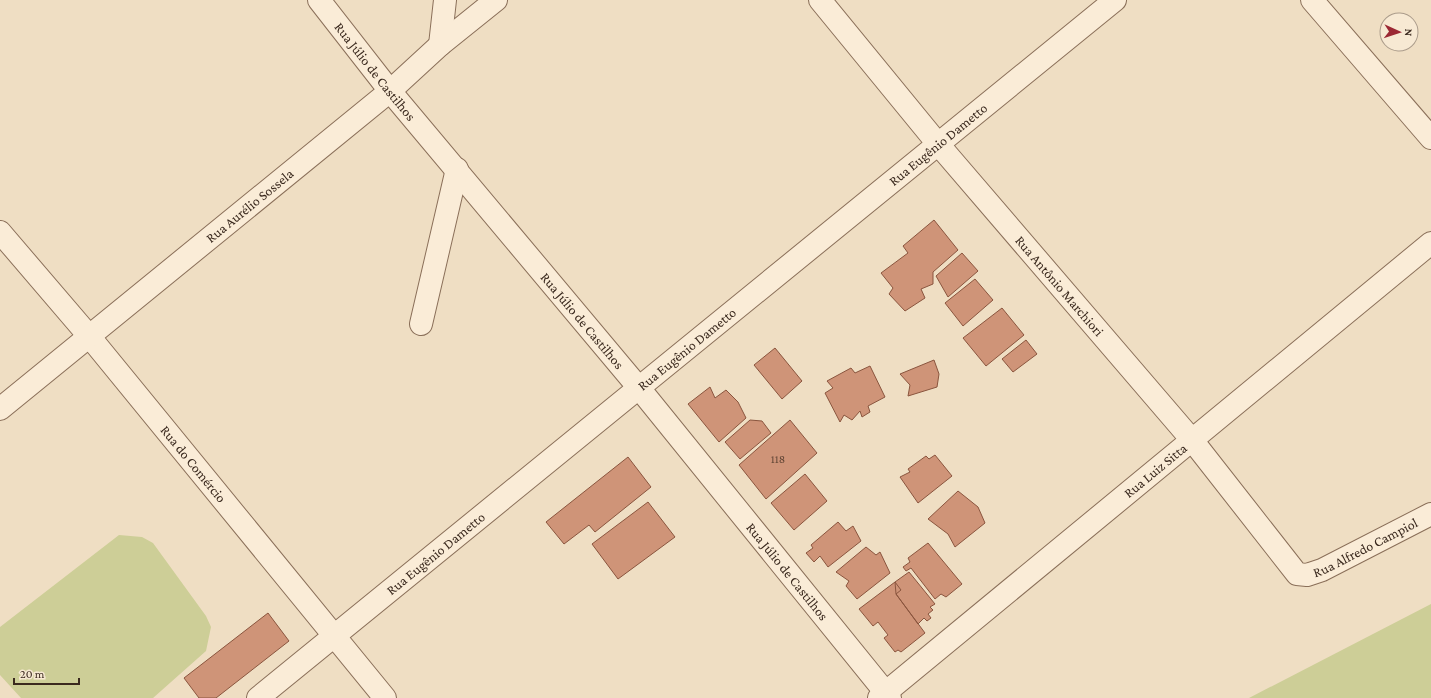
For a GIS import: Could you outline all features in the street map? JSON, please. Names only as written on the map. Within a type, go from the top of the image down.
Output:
[{"type":"street","name":"Rua Júlio de Castilhos","points":[[319,0],[390,90],[639,388],[885,696]]},
{"type":"street","points":[[440,45],[445,0]]},
{"type":"street","name":"Rua Aurélio Sossela","points":[[0,408],[390,90],[440,45],[496,0]]},
{"type":"street","name":"Rua Antônio Marchiori","points":[[820,0],[938,144],[1192,440],[1297,574]]},
{"type":"street","name":"Rua Eugênio Dametto","points":[[258,698],[1115,0]]},
{"type":"street","points":[[1312,0],[1431,138]]},
{"type":"street","points":[[421,324],[457,169]]},
{"type":"street","name":"Rua do Comércio","points":[[0,232],[90,336],[385,698]]},
{"type":"street","name":"Rua Luiz Sitta","points":[[885,696],[1431,243]]},
{"type":"street","name":"Rua Alfredo Campiol","points":[[1297,574],[1307,575],[1322,570],[1431,514]]},
{"type":"green space","points":[[119,535],[142,537],[153,543],[206,616],[211,627],[206,651],[153,698],[21,698],[0,675],[0,627]]},
{"type":"green space","points":[[1431,604],[1431,698],[1249,698]]},
{"type":"building","points":[[934,220],[958,250],[933,272],[933,284],[921,289],[925,298],[905,311],[889,294],[893,288],[881,273],[908,253],[903,246]]},
{"type":"building","points":[[962,253],[978,271],[948,297],[936,276]]},
{"type":"building","points":[[975,279],[993,300],[963,326],[945,303]]},
{"type":"building","points":[[1002,308],[1024,335],[986,366],[963,338]]},
{"type":"building","points":[[1026,340],[1037,354],[1013,372],[1002,359]]},
{"type":"building","points":[[775,348],[802,381],[782,399],[754,365]]},
{"type":"building","points":[[934,360],[939,374],[937,387],[908,396],[910,385],[900,374]]},
{"type":"building","points":[[870,366],[885,397],[868,406],[870,412],[862,417],[860,411],[852,420],[844,415],[840,422],[825,393],[833,388],[827,381],[851,368],[855,373]]},
{"type":"building","points":[[710,387],[715,398],[726,390],[738,402],[746,418],[719,442],[688,404]]},
{"type":"building","points":[[750,420],[762,421],[771,433],[740,459],[725,442]]},
{"type":"building","points":[[790,420],[817,453],[766,499],[739,465]]},
{"type":"building","points":[[935,455],[952,476],[918,503],[900,477],[910,472],[908,469],[926,456],[929,459]]},
{"type":"building","points":[[628,457],[651,487],[595,532],[589,525],[564,544],[546,522]]},
{"type":"building","points":[[805,474],[827,501],[794,530],[771,503]]},
{"type":"building","points":[[958,491],[978,507],[985,523],[955,547],[948,534],[928,519]]},
{"type":"building","points":[[648,502],[675,537],[618,579],[592,544]]},
{"type":"building","points":[[838,522],[846,531],[853,526],[861,541],[828,567],[820,556],[814,562],[806,553],[813,548],[811,545]]},
{"type":"building","points":[[928,543],[962,584],[946,597],[941,594],[935,599],[911,568],[906,571],[903,567],[910,562],[908,558]]},
{"type":"building","points":[[866,547],[876,555],[880,552],[890,573],[857,599],[846,586],[849,581],[836,572]]},
{"type":"building","points":[[909,572],[935,604],[930,607],[933,610],[928,614],[931,618],[927,621],[924,618],[918,624],[896,594],[895,582]]},
{"type":"building","points":[[895,582],[901,590],[896,594],[925,633],[901,652],[898,650],[895,652],[884,638],[888,635],[878,622],[873,626],[859,609]]},
{"type":"building","points":[[268,613],[289,641],[216,698],[199,698],[184,678]]}]
